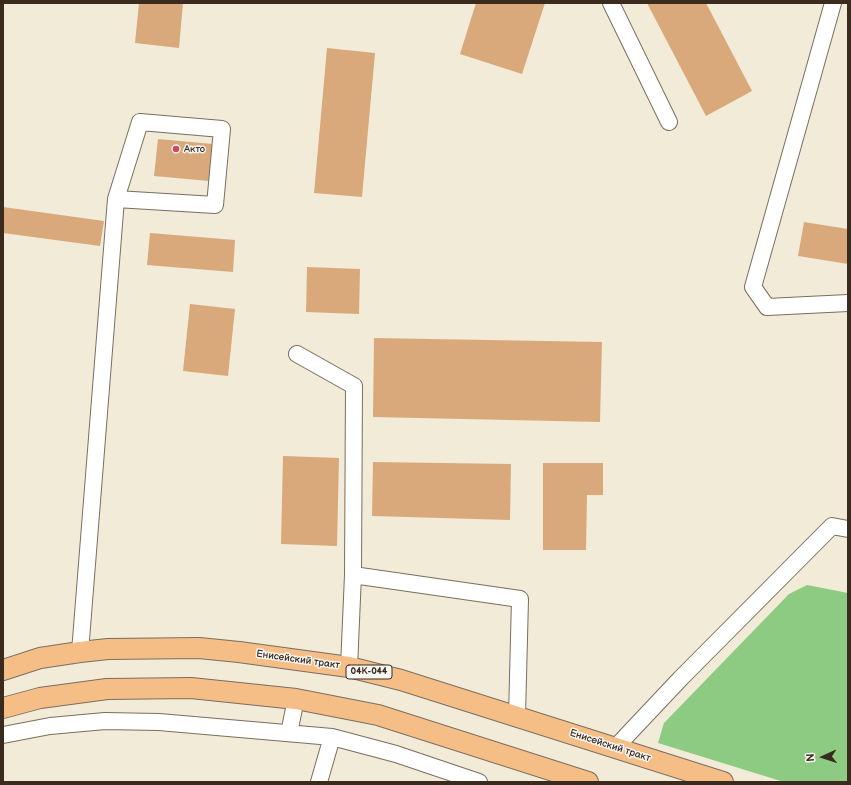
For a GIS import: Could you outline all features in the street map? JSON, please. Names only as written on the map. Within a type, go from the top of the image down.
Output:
[{"type":"main road","name":"Енисейский тракт","points":[[3,670],[40,658],[80,652],[108,649],[199,648],[349,667],[401,680],[723,782]]},
{"type":"main road","points":[[3,708],[40,698],[107,689],[192,688],[296,699],[378,715],[588,782]]},
{"type":"lane","points":[[611,3],[669,122]]},
{"type":"lane","points":[[833,3],[753,287],[767,307],[848,303]]},
{"type":"lane","points":[[80,652],[116,199],[140,122],[222,129],[215,205],[116,199]]},
{"type":"lane","points":[[297,354],[354,386],[353,575],[349,667]]},
{"type":"lane","points":[[615,748],[832,526],[848,529]]},
{"type":"lane","points":[[353,575],[520,599],[517,716]]},
{"type":"lane","points":[[289,733],[296,699]]},
{"type":"lane","points":[[3,735],[50,726],[105,721],[159,722],[332,737],[396,754],[479,782]]},
{"type":"lane","points":[[319,782],[332,737]]},
{"type":"green space","points":[[807,585],[848,593],[848,782],[784,782],[658,743],[664,723],[789,594]]},
{"type":"building","points":[[139,3],[183,3],[179,48],[135,43]]},
{"type":"building","points":[[476,3],[545,3],[522,74],[460,54]]},
{"type":"building","points":[[647,3],[706,3],[752,91],[706,116]]},
{"type":"building","points":[[327,48],[375,53],[362,197],[314,193]]},
{"type":"building","points":[[158,139],[213,144],[209,181],[154,176]]},
{"type":"building","points":[[3,207],[104,221],[100,246],[3,233]]},
{"type":"building","points":[[804,222],[848,229],[848,264],[798,256]]},
{"type":"building","points":[[150,233],[235,240],[233,272],[147,265]]},
{"type":"building","points":[[307,267],[360,269],[359,314],[306,312]]},
{"type":"building","points":[[190,304],[235,309],[228,376],[183,371]]},
{"type":"building","points":[[374,338],[602,342],[600,422],[373,417]]},
{"type":"building","points":[[283,456],[339,458],[337,546],[281,544]]},
{"type":"building","points":[[373,462],[511,464],[510,520],[372,516]]},
{"type":"building","points":[[543,463],[603,463],[603,495],[587,495],[586,550],[543,550]]},
{"type":"place","name":"Акто","points":[[176,149]]}]
